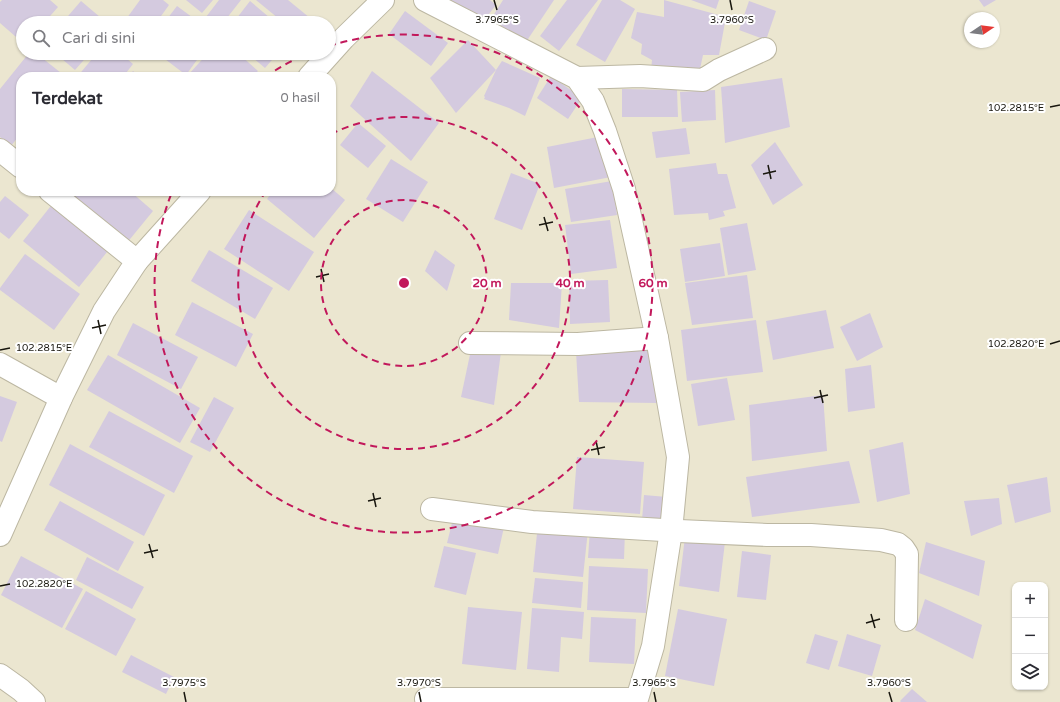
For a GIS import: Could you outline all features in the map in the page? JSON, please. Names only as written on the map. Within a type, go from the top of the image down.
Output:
[{"type":"street","points":[[336,47],[383,0]]},
{"type":"street","points":[[425,0],[577,78],[593,101],[624,189],[657,338],[678,457],[671,530],[643,701],[426,699]]},
{"type":"street","points":[[577,78],[640,76],[702,80],[719,70],[765,49]]},
{"type":"street","points":[[313,72],[324,60]]},
{"type":"street","points":[[0,150],[16,163]]},
{"type":"street","points":[[56,196],[137,261]]},
{"type":"street","points":[[0,535],[61,398],[104,311],[137,261],[195,196]]},
{"type":"street","points":[[470,343],[578,344],[657,338]]},
{"type":"street","points":[[0,364],[61,398]]},
{"type":"street","points":[[432,509],[532,522],[766,535],[811,535],[882,540],[898,544],[908,554],[906,620]]},
{"type":"street","points":[[0,675],[21,690],[34,702]]},
{"type":"building","points":[[2,0],[50,0],[58,7],[50,16],[16,16],[16,37],[0,23],[0,2]]},
{"type":"building","points":[[140,0],[163,0],[169,5],[161,16],[128,16]]},
{"type":"building","points":[[186,0],[213,0],[202,13]]},
{"type":"building","points":[[219,0],[241,0],[228,16],[207,16]]},
{"type":"building","points":[[256,0],[288,0],[308,16],[275,16]]},
{"type":"building","points":[[446,0],[490,0],[496,5],[481,24]]},
{"type":"building","points":[[503,0],[554,0],[526,42],[491,19]]},
{"type":"building","points":[[567,0],[598,0],[559,51],[540,36]]},
{"type":"building","points":[[602,0],[620,0],[635,9],[605,62],[576,45]]},
{"type":"building","points":[[664,0],[726,17],[719,55],[703,55],[700,69],[651,70],[652,60],[641,54],[642,44],[631,38],[637,12],[664,17]]},
{"type":"building","points":[[691,0],[719,0],[716,9]]},
{"type":"building","points":[[979,0],[996,0],[984,7]]},
{"type":"building","points":[[81,1],[99,16],[68,16]]},
{"type":"building","points":[[250,1],[268,16],[238,16]]},
{"type":"building","points":[[749,1],[776,11],[766,40],[739,30]]},
{"type":"building","points":[[177,6],[191,16],[169,16]]},
{"type":"building","points":[[405,11],[448,43],[431,66],[389,34]]},
{"type":"building","points":[[468,40],[496,70],[456,113],[430,78]]},
{"type":"building","points":[[23,60],[45,60],[60,72],[16,72],[16,140],[11,146],[0,137],[0,89]]},
{"type":"building","points":[[63,60],[84,60],[75,70]]},
{"type":"building","points":[[91,60],[128,60],[133,64],[127,72],[81,72]]},
{"type":"building","points":[[166,60],[197,60],[188,72],[182,72]]},
{"type":"building","points":[[202,60],[246,60],[258,71],[257,72],[191,72]]},
{"type":"building","points":[[255,60],[272,60],[265,68]]},
{"type":"building","points":[[502,61],[540,78],[525,116],[509,108],[484,99],[496,70]]},
{"type":"building","points":[[372,71],[439,123],[411,161],[350,106]]},
{"type":"building","points":[[551,76],[582,98],[568,119],[537,98]]},
{"type":"building","points":[[782,78],[790,127],[725,143],[721,87]]},
{"type":"building","points":[[622,89],[677,90],[678,117],[622,117]]},
{"type":"building","points":[[715,90],[716,120],[682,122],[680,92]]},
{"type":"building","points":[[358,123],[386,146],[368,168],[340,145]]},
{"type":"building","points":[[686,128],[690,154],[656,158],[652,132]]},
{"type":"building","points":[[603,136],[611,177],[554,188],[547,147]]},
{"type":"building","points":[[775,142],[803,185],[773,205],[751,165]]},
{"type":"building","points":[[391,159],[428,182],[403,222],[366,199]]},
{"type":"building","points":[[716,163],[718,174],[727,174],[736,208],[723,211],[725,216],[709,220],[708,213],[674,215],[669,169]]},
{"type":"building","points":[[511,173],[540,184],[522,230],[494,219]]},
{"type":"building","points":[[612,181],[617,215],[571,222],[565,189]]},
{"type":"building","points":[[336,192],[345,200],[314,238],[267,199],[269,196],[336,196]]},
{"type":"building","points":[[5,196],[29,215],[9,239],[0,232],[0,202]]},
{"type":"building","points":[[69,196],[136,196],[153,211],[126,244]]},
{"type":"building","points":[[54,202],[111,247],[79,287],[23,241]]},
{"type":"building","points":[[249,210],[314,252],[289,291],[224,249]]},
{"type":"building","points":[[610,220],[617,268],[571,274],[565,225]]},
{"type":"building","points":[[747,223],[756,270],[728,275],[720,228]]},
{"type":"building","points":[[720,243],[725,276],[685,282],[680,249]]},
{"type":"building","points":[[209,250],[273,288],[255,319],[191,281]]},
{"type":"building","points":[[435,250],[455,265],[447,291],[425,271]]},
{"type":"building","points":[[25,254],[80,294],[54,330],[0,290]]},
{"type":"building","points":[[747,275],[753,318],[692,325],[685,283]]},
{"type":"building","points":[[608,280],[610,322],[570,324],[569,281]]},
{"type":"building","points":[[511,283],[562,283],[559,328],[509,320]]},
{"type":"building","points":[[192,302],[253,334],[236,367],[175,335]]},
{"type":"building","points":[[826,310],[834,348],[773,360],[766,321]]},
{"type":"building","points":[[870,313],[883,347],[857,361],[840,327]]},
{"type":"building","points":[[756,320],[763,372],[687,381],[681,330]]},
{"type":"building","points":[[133,323],[198,357],[181,389],[117,355]]},
{"type":"building","points":[[648,342],[657,403],[579,402],[576,352]]},
{"type":"building","points":[[472,345],[501,352],[494,405],[461,397]]},
{"type":"building","points":[[108,355],[200,408],[180,443],[87,390]]},
{"type":"building","points":[[871,365],[875,408],[848,412],[845,369]]},
{"type":"building","points":[[727,378],[735,420],[698,426],[691,384]]},
{"type":"building","points":[[823,395],[827,451],[752,461],[749,405]]},
{"type":"building","points":[[0,396],[17,402],[2,442],[0,441]]},
{"type":"building","points":[[214,397],[234,408],[210,452],[190,442]]},
{"type":"building","points":[[109,411],[193,456],[174,493],[89,447]]},
{"type":"building","points":[[903,442],[910,494],[877,502],[869,450]]},
{"type":"building","points":[[70,444],[165,495],[144,536],[49,485]]},
{"type":"building","points":[[577,457],[644,462],[640,514],[573,509]]},
{"type":"building","points":[[849,461],[860,503],[752,517],[746,477]]},
{"type":"building","points":[[1047,477],[1051,512],[1015,523],[1007,485]]},
{"type":"building","points":[[644,495],[667,497],[666,522],[642,520]]},
{"type":"building","points":[[999,498],[1002,524],[971,536],[964,501]]},
{"type":"building","points":[[60,501],[134,542],[118,571],[44,530]]},
{"type":"building","points":[[454,515],[504,527],[498,554],[447,543]]},
{"type":"building","points":[[538,524],[588,530],[583,577],[533,572]]},
{"type":"building","points":[[590,529],[625,531],[624,559],[588,558]]},
{"type":"building","points":[[685,537],[725,542],[719,592],[679,586]]},
{"type":"building","points":[[926,542],[985,561],[979,596],[919,573]]},
{"type":"building","points":[[444,546],[476,553],[466,595],[434,587]]},
{"type":"building","points":[[742,551],[771,555],[766,600],[737,597]]},
{"type":"building","points":[[21,556],[83,589],[62,628],[1,595]]},
{"type":"building","points":[[87,557],[144,587],[132,609],[76,580]]},
{"type":"building","points":[[589,566],[648,569],[646,613],[587,610]]},
{"type":"building","points":[[535,578],[583,582],[581,608],[532,603]]},
{"type":"building","points":[[86,591],[136,619],[116,656],[65,629]]},
{"type":"building","points":[[925,599],[982,625],[973,659],[915,630]]},
{"type":"building","points":[[468,607],[522,612],[516,670],[462,664]]},
{"type":"building","points":[[532,608],[584,612],[582,639],[561,637],[559,672],[527,669]]},
{"type":"building","points":[[678,609],[727,619],[714,686],[665,676]]},
{"type":"building","points":[[591,617],[636,619],[634,664],[589,662]]},
{"type":"building","points":[[815,634],[838,641],[829,670],[806,663]]},
{"type":"building","points":[[847,634],[881,645],[872,676],[838,666]]},
{"type":"building","points":[[131,655],[174,677],[166,694],[122,672]]},
{"type":"building","points":[[912,689],[927,702],[901,702],[900,701]]}]
